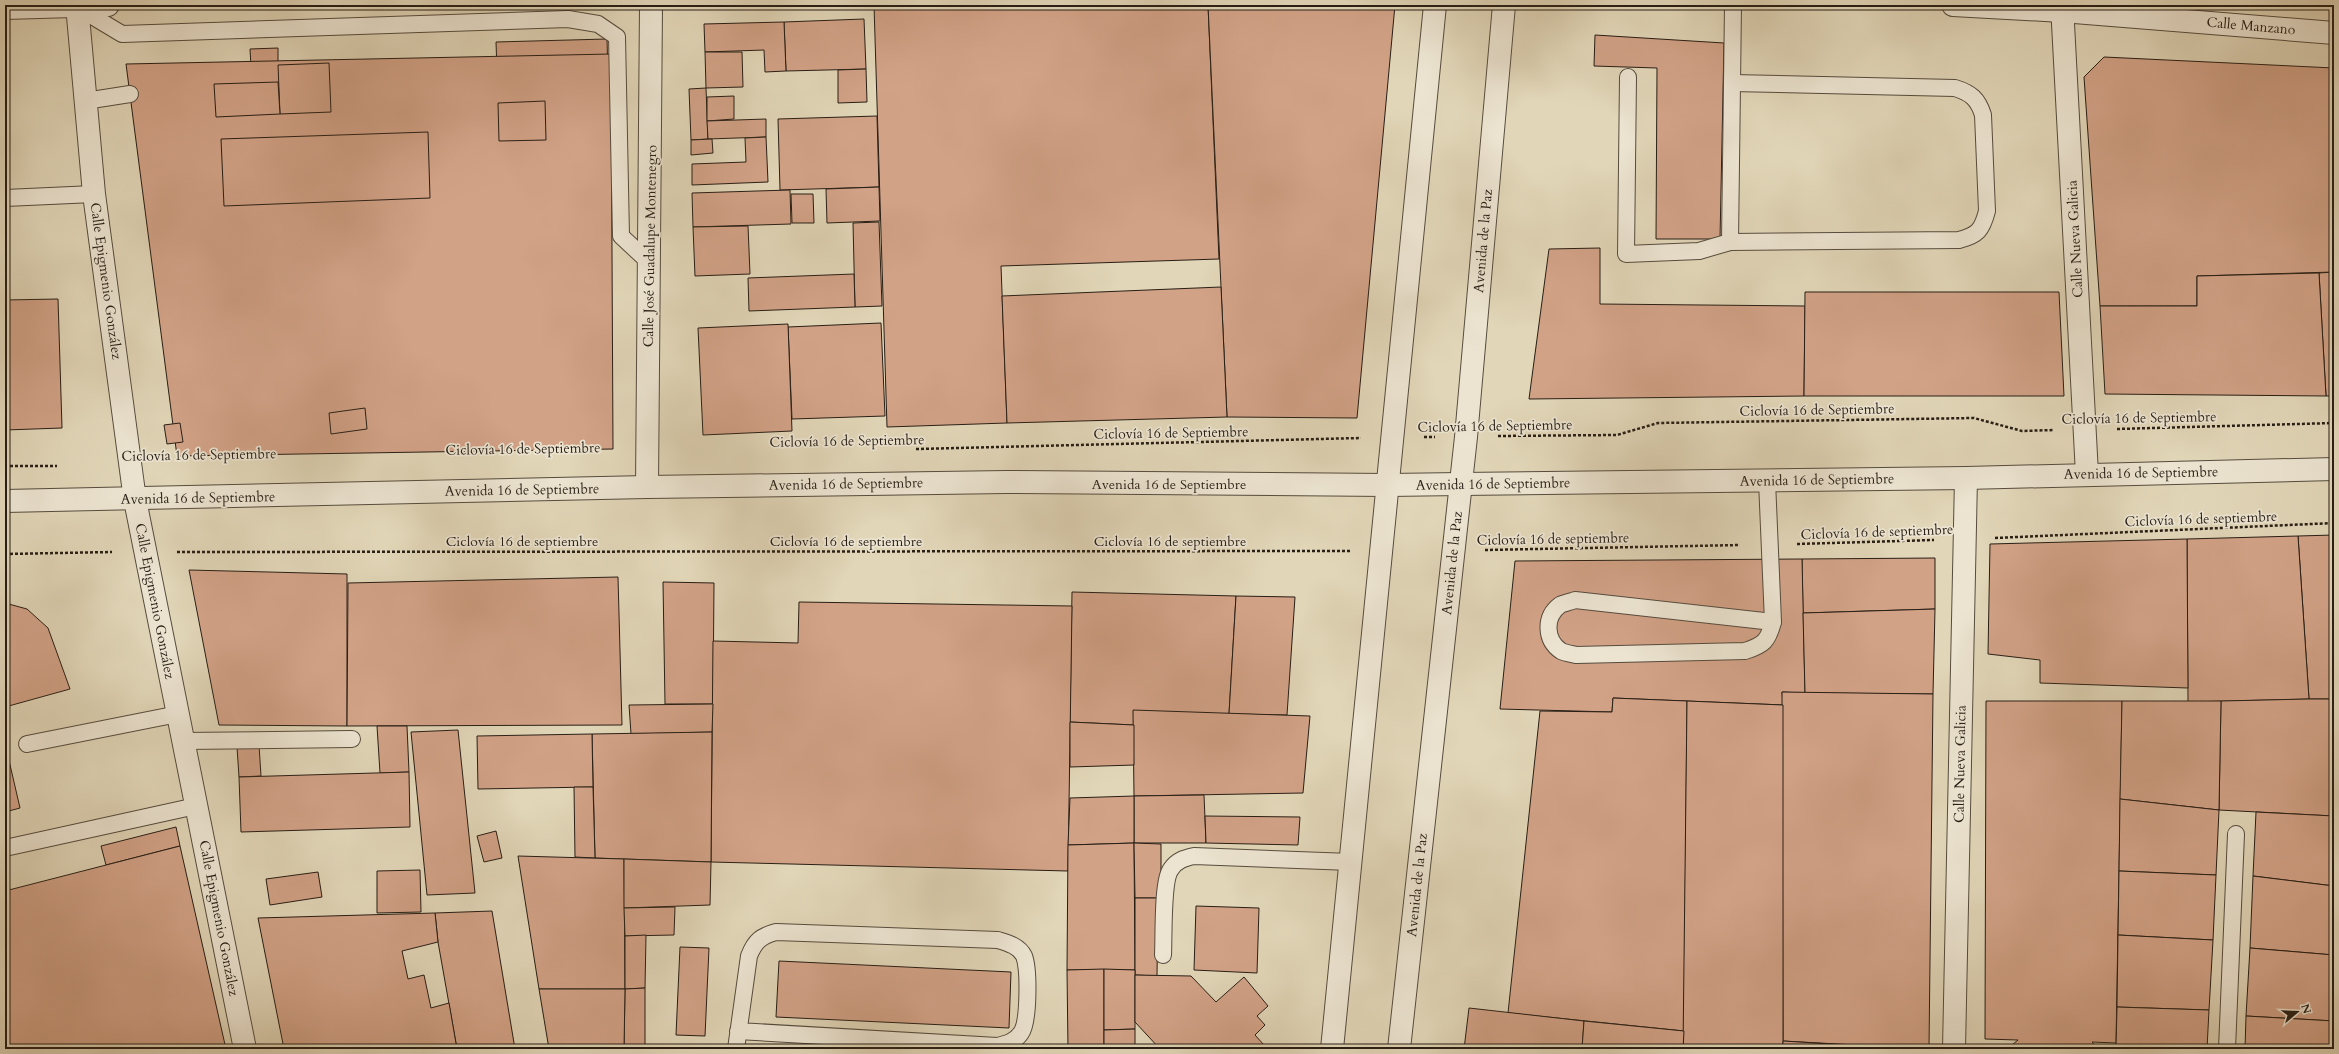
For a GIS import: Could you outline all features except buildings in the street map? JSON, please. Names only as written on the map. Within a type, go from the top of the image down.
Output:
[{"type":"street","points":[[5,8],[108,5]]},
{"type":"street","name":"Calle José Guadalupe Montenegro","points":[[647,487],[651,5]]},
{"type":"street","points":[[1332,1049],[1381,551],[1394,438],[1435,5]]},
{"type":"street","name":"Avenida de la Paz","points":[[1399,1049],[1466,436],[1504,5]]},
{"type":"street","name":"Calle Manzano","points":[[1953,5],[2062,8],[2334,33]]},
{"type":"street","name":"Calle Epigmenio González","points":[[77,6],[94,194],[135,500],[245,1049]]},
{"type":"street","name":"Calle Nueva Galicia","points":[[2062,8],[2086,430],[2087,474]]},
{"type":"street","name":"Avenida 16 de Septiembre","points":[[5,501],[135,500],[647,487],[1007,482],[1388,485],[1966,478],[2334,469]]},
{"type":"street","name":"Calle Nueva Galicia","points":[[1954,1049],[1966,478]]},
{"type":"lane","points":[[1730,242],[1733,5]]},
{"type":"lane","points":[[77,6],[122,34],[568,19],[598,24],[617,37],[621,236],[650,263]]},
{"type":"lane","points":[[1628,77],[1626,254],[1699,251],[1730,242],[1959,240],[1973,236],[1983,225],[1987,211],[1982,115],[1978,102],[1968,92],[1955,88],[1732,83]]},
{"type":"lane","points":[[85,101],[130,94]]},
{"type":"lane","points":[[5,198],[94,194]]},
{"type":"lane","points":[[1768,481],[1773,622],[1770,636],[1759,646],[1745,651],[1576,655],[1562,652],[1552,641],[1547,627],[1551,616],[1560,605],[1575,600],[1773,622]]},
{"type":"lane","points":[[27,744],[178,714]]},
{"type":"lane","points":[[183,741],[352,739]]},
{"type":"lane","points":[[5,848],[196,806]]},
{"type":"lane","points":[[2227,1049],[2236,834]]},
{"type":"lane","points":[[1163,955],[1166,883],[1170,869],[1180,860],[1194,856],[1351,862]]},
{"type":"lane","points":[[736,1049],[738,1031],[748,956],[754,944],[763,935],[776,932],[998,940],[1013,944],[1024,955],[1027,970],[1025,1018],[1021,1032],[1011,1042],[997,1046],[738,1031]]},
{"type":"path","name":"Ciclovía 16 de Septiembre","points":[[908,450],[1466,436],[1617,435],[1658,423],[1974,418],[2022,431],[2334,423]]},
{"type":"path","points":[[5,466],[60,466]]},
{"type":"path","name":"Ciclovía 16 de septiembre","points":[[1453,551],[1965,539],[2334,524]]},
{"type":"path","name":"Ciclovía 16 de septiembre","points":[[5,554],[146,552],[1381,551]]}]
